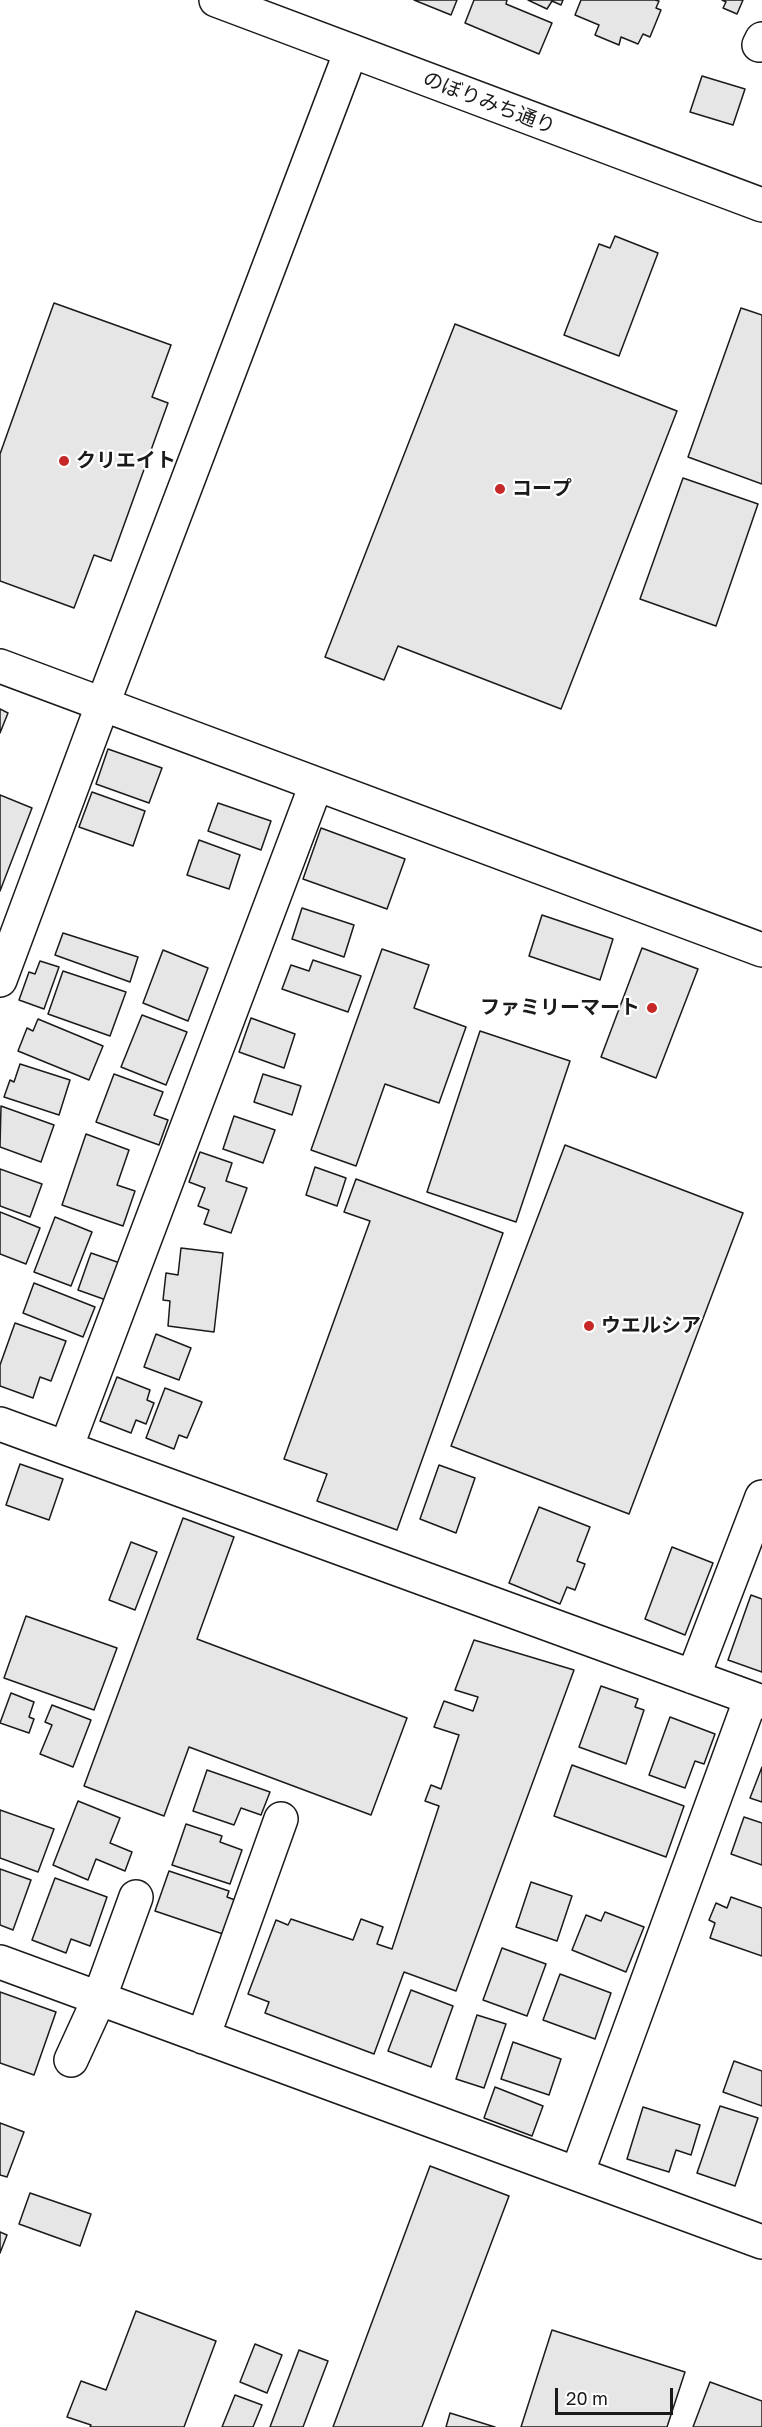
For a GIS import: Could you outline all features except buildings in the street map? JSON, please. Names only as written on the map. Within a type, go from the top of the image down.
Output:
[{"type":"street","name":"のぼりみち通り","points":[[216,0],[762,205]]},
{"type":"street","points":[[0,980],[351,51]]},
{"type":"street","points":[[0,666],[102,706],[762,950]]},
{"type":"street","points":[[66,1448],[316,785]]},
{"type":"street","points":[[0,1424],[757,1700],[578,2174]]},
{"type":"street","points":[[693,1677],[762,1497]]},
{"type":"street","points":[[202,2037],[281,1819]]},
{"type":"street","points":[[72,2060],[99,1999],[136,1897]]},
{"type":"street","points":[[0,1962],[762,2241]]},
{"type":"place","name":"クリエイト","points":[[64,461]]},
{"type":"place","name":"コープ","points":[[500,489]]},
{"type":"place","name":"ファミリーマート","points":[[652,1008]]},
{"type":"place","name":"ウエルシア","points":[[589,1326]]}]
